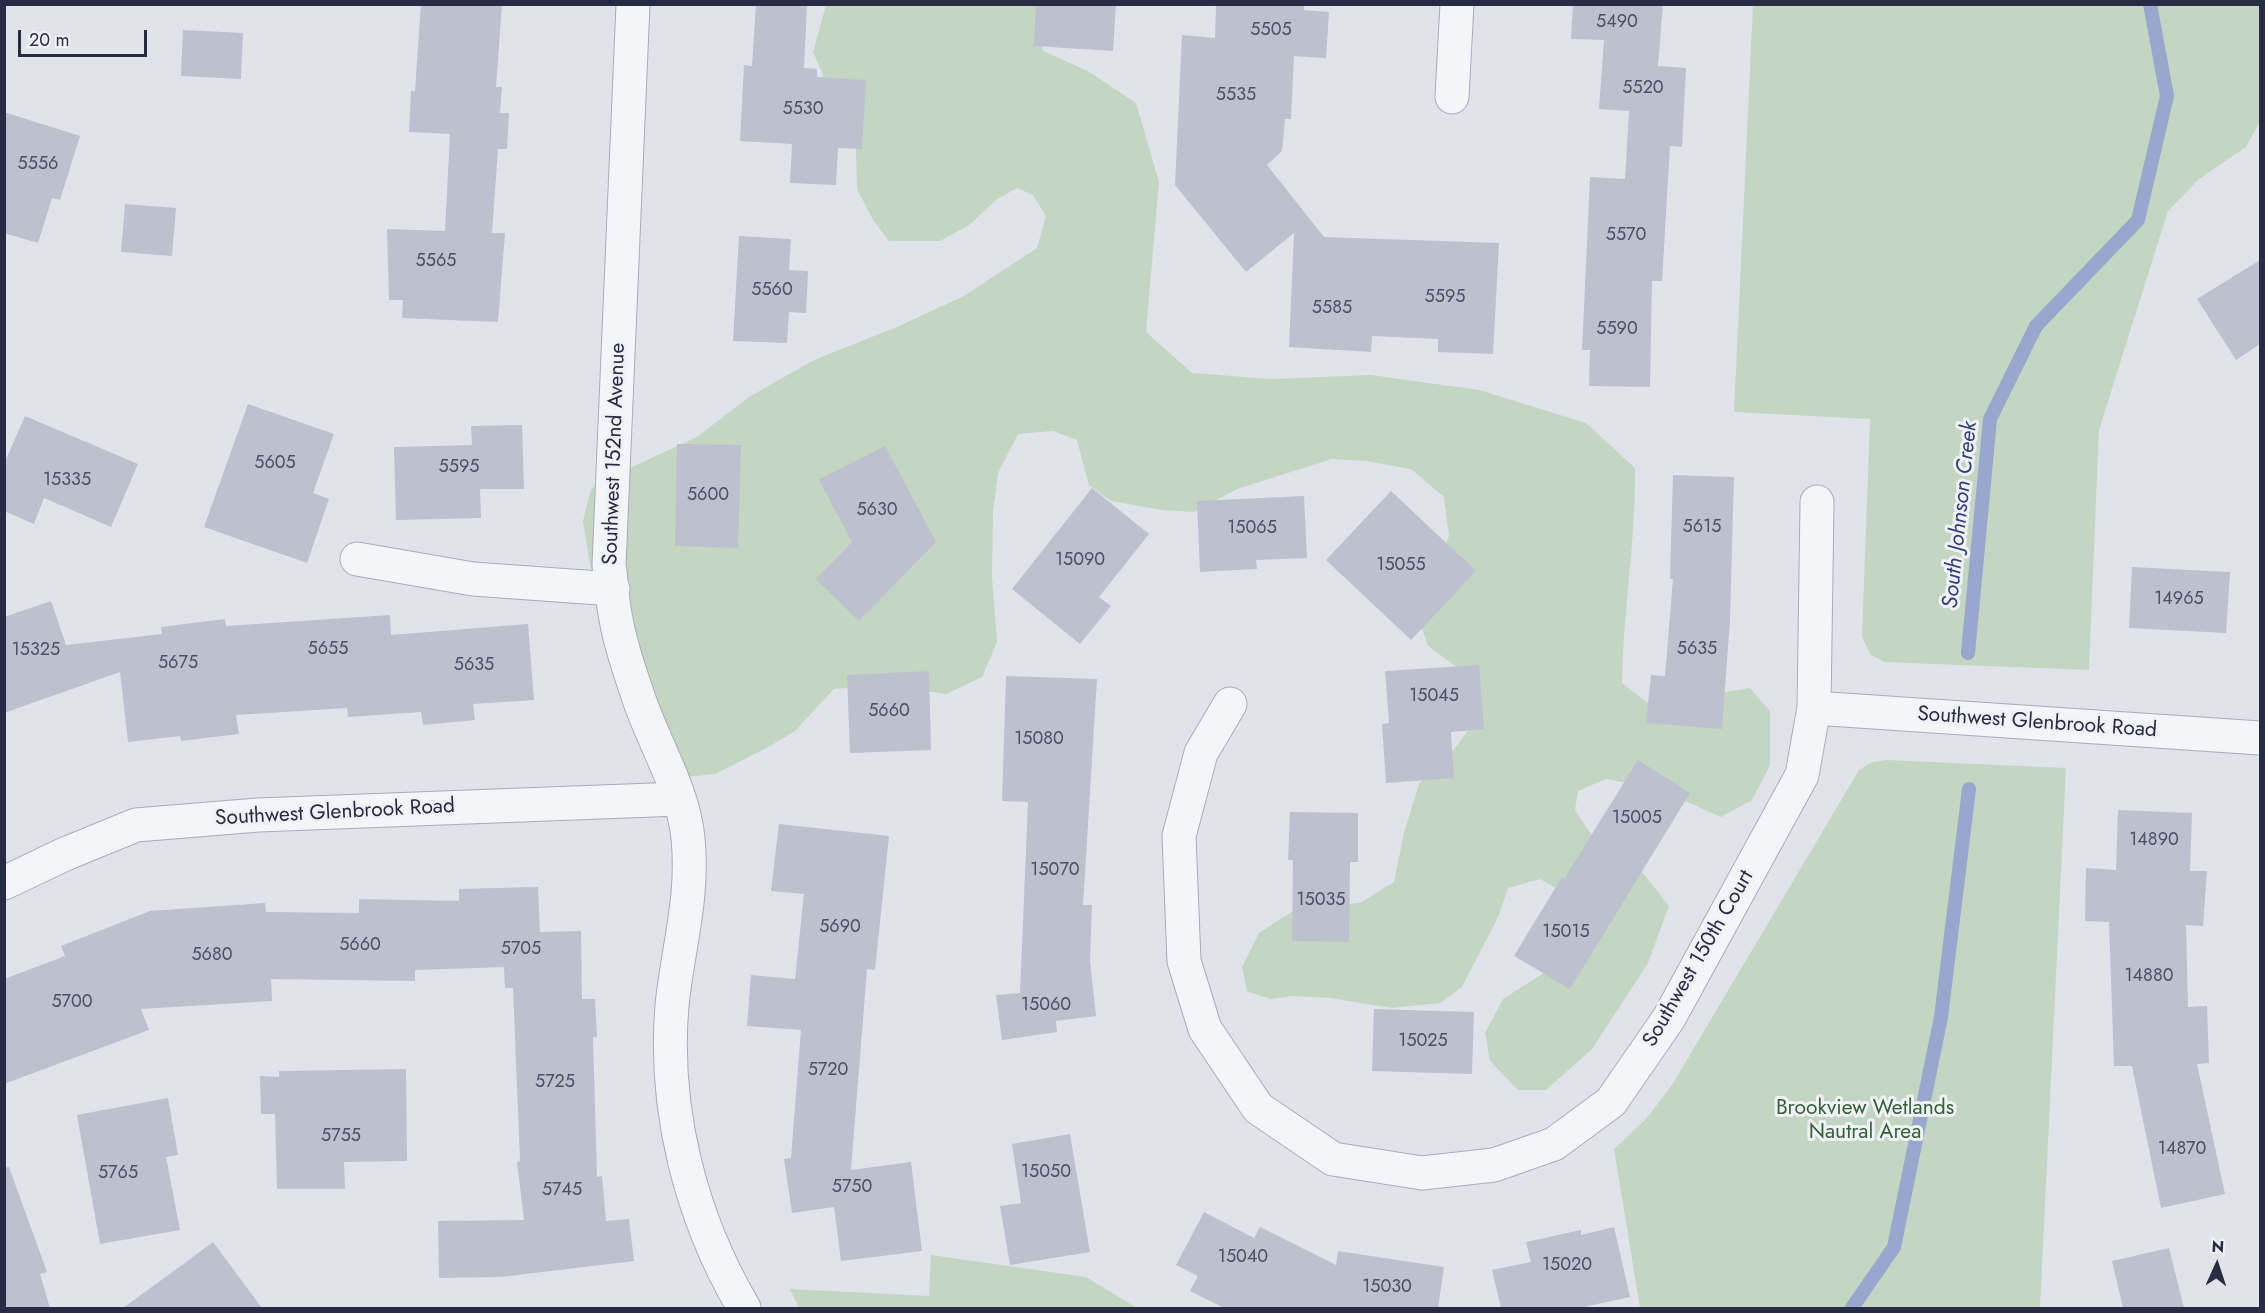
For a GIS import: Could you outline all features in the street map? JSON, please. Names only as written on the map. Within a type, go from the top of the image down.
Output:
[{"type":"street","name":"Southwest 152nd Avenue","points":[[633,4],[609,565],[616,619],[637,694],[679,799],[688,837],[690,886],[672,1005],[673,1097],[680,1147],[693,1193],[729,1282],[744,1308]]},
{"type":"street","points":[[1452,97],[1456,4]]},
{"type":"street","name":"Southwest 150th Court","points":[[1230,704],[1201,753],[1179,836],[1184,961],[1205,1029],[1258,1108],[1333,1159],[1422,1173],[1494,1165],[1554,1144],[1611,1102],[1669,1018],[1802,775],[1814,708],[1817,502]]},
{"type":"street","points":[[357,559],[473,579],[613,589]]},
{"type":"street","name":"Southwest Glenbrook Road","points":[[1814,708],[2260,738]]},
{"type":"street","name":"Southwest Glenbrook Road","points":[[4,883],[65,854],[136,825],[258,815],[679,799]]},
{"type":"green space","points":[[826,5],[1049,5],[1038,27],[1043,51],[1088,71],[1136,103],[1159,182],[1146,332],[1192,373],[1272,379],[1371,375],[1479,390],[1586,423],[1635,468],[1634,522],[1622,683],[1654,708],[1750,688],[1770,711],[1770,765],[1752,800],[1721,817],[1658,789],[1606,779],[1578,791],[1575,810],[1591,834],[1632,859],[1669,906],[1648,963],[1592,1049],[1546,1090],[1518,1090],[1490,1061],[1485,1033],[1503,999],[1550,969],[1577,900],[1540,879],[1508,888],[1498,917],[1462,987],[1440,1003],[1392,1008],[1331,998],[1293,996],[1270,999],[1247,991],[1242,967],[1259,933],[1296,909],[1360,903],[1394,882],[1404,833],[1419,784],[1454,749],[1477,719],[1473,679],[1428,646],[1418,616],[1449,536],[1444,497],[1411,469],[1366,461],[1332,459],[1237,489],[1194,512],[1163,510],[1111,501],[1089,485],[1077,440],[1053,431],[1018,434],[998,473],[993,512],[992,577],[997,642],[982,677],[946,694],[888,685],[834,689],[795,731],[772,745],[715,774],[685,777],[595,595],[583,521],[591,489],[608,478],[697,437],[749,397],[814,360],[897,327],[964,296],[1037,248],[1046,216],[1033,195],[1017,188],[996,200],[969,225],[940,241],[889,241],[873,220],[857,189],[855,117],[826,82],[813,52]]},
{"type":"green space","points":[[1753,5],[2260,5],[2260,121],[2246,147],[2199,179],[2168,211],[2099,430],[2089,670],[1884,662],[1870,654],[1862,637],[1870,419],[1734,412]]},
{"type":"green space","name":"Brookview Wetlands Nautral Area","points":[[1887,760],[2066,768],[2040,1308],[1640,1308],[1614,1149],[1646,1119],[1672,1085],[1859,770],[1872,762]]},
{"type":"green space","points":[[931,1255],[1086,1277],[1137,1308],[799,1308],[790,1289],[929,1296]]},
{"type":"building","points":[[421,4],[502,4],[496,87],[502,87],[500,113],[509,113],[507,149],[498,149],[492,233],[505,233],[498,322],[402,318],[403,300],[389,300],[387,229],[445,231],[450,134],[409,132],[411,91],[415,91]]},
{"type":"building","points":[[756,4],[807,4],[804,68],[817,69],[817,77],[866,80],[862,149],[838,148],[836,185],[790,183],[792,144],[740,141],[744,65],[752,66]]},
{"type":"building","points":[[1036,4],[1116,4],[1113,51],[1034,46]]},
{"type":"building","points":[[1216,4],[1304,4],[1304,10],[1329,12],[1326,58],[1294,56],[1291,119],[1285,119],[1282,151],[1267,165],[1324,237],[1499,243],[1493,354],[1438,352],[1438,339],[1372,336],[1371,352],[1289,347],[1294,233],[1246,272],[1175,185],[1182,35],[1215,38]]},
{"type":"building","points":[[1573,4],[1663,4],[1658,66],[1686,68],[1682,147],[1670,146],[1662,281],[1652,281],[1650,387],[1589,386],[1590,350],[1582,350],[1590,177],[1625,179],[1629,111],[1599,109],[1604,40],[1571,39]]},
{"type":"building","points":[[183,30],[243,33],[241,79],[181,76]]},
{"type":"building","points":[[4,112],[80,136],[60,200],[52,198],[38,243],[4,233]]},
{"type":"building","points":[[125,204],[176,208],[172,256],[121,252]]},
{"type":"building","points":[[739,236],[791,239],[789,270],[808,271],[806,313],[789,312],[787,343],[733,341]]},
{"type":"building","points":[[2260,260],[2260,344],[2236,360],[2197,299]]},
{"type":"building","points":[[248,404],[334,434],[313,493],[329,499],[307,563],[204,527]]},
{"type":"building","points":[[25,416],[138,464],[111,527],[44,498],[34,524],[4,511],[4,464]]},
{"type":"building","points":[[522,425],[524,489],[480,489],[481,518],[396,520],[394,447],[472,445],[471,426]]},
{"type":"building","points":[[677,444],[741,445],[738,548],[675,546]]},
{"type":"building","points":[[885,446],[936,542],[859,621],[816,579],[852,542],[819,480]]},
{"type":"building","points":[[1673,475],[1734,477],[1730,620],[1722,729],[1646,723],[1651,675],[1665,676],[1673,579],[1670,579]]},
{"type":"building","points":[[1092,488],[1149,534],[1099,597],[1111,606],[1080,644],[1012,589]]},
{"type":"building","points":[[1391,491],[1476,571],[1411,640],[1326,560]]},
{"type":"building","points":[[1304,496],[1307,558],[1256,560],[1257,569],[1200,572],[1197,501]]},
{"type":"building","points":[[2132,567],[2230,572],[2226,633],[2129,628]]},
{"type":"building","points":[[51,601],[66,645],[162,634],[161,627],[225,619],[226,626],[390,615],[391,635],[528,624],[534,700],[473,704],[475,720],[423,725],[421,712],[348,717],[347,708],[236,715],[239,734],[181,741],[180,736],[128,742],[120,672],[4,713],[4,617]]},
{"type":"building","points":[[1479,665],[1484,729],[1451,732],[1454,778],[1386,783],[1382,724],[1389,723],[1385,671]]},
{"type":"building","points":[[929,671],[931,750],[850,753],[847,675]]},
{"type":"building","points":[[1006,676],[1097,679],[1083,905],[1092,905],[1090,961],[1096,1016],[1056,1021],[1057,1032],[1002,1040],[996,995],[1020,993],[1028,802],[1002,801]]},
{"type":"building","points":[[1638,760],[1690,793],[1570,989],[1514,956]]},
{"type":"building","points":[[2118,810],[2192,813],[2190,871],[2207,871],[2203,926],[2186,925],[2188,1007],[2207,1006],[2209,1063],[2197,1064],[2225,1194],[2161,1208],[2132,1066],[2114,1066],[2109,922],[2085,921],[2086,868],[2116,870]]},
{"type":"building","points":[[1290,812],[1358,813],[1358,862],[1350,862],[1349,942],[1292,941],[1293,860],[1288,860]]},
{"type":"building","points":[[779,824],[889,836],[875,970],[867,969],[851,1170],[911,1162],[922,1251],[841,1261],[834,1207],[792,1213],[784,1159],[791,1158],[801,1030],[747,1026],[751,975],[795,979],[804,894],[771,891]]},
{"type":"building","points":[[538,887],[540,932],[581,931],[582,999],[595,999],[597,1037],[593,1037],[597,1177],[602,1176],[606,1221],[629,1219],[634,1261],[501,1277],[439,1278],[438,1221],[524,1220],[517,1162],[520,1161],[513,988],[505,988],[504,967],[415,970],[415,981],[271,979],[272,1001],[141,1009],[149,1030],[4,1084],[4,979],[65,956],[61,946],[150,911],[265,903],[266,912],[359,913],[359,899],[459,901],[459,889]]},
{"type":"building","points":[[1374,1009],[1474,1012],[1472,1074],[1372,1071]]},
{"type":"building","points":[[406,1069],[407,1161],[344,1162],[345,1189],[277,1189],[275,1114],[261,1114],[260,1076],[279,1077],[279,1071]]},
{"type":"building","points":[[168,1098],[178,1155],[166,1157],[180,1230],[100,1244],[77,1115]]},
{"type":"building","points":[[1070,1134],[1090,1252],[1010,1265],[1000,1206],[1021,1203],[1012,1144]]},
{"type":"building","points":[[9,1167],[47,1272],[40,1274],[50,1308],[4,1308],[4,1168]]},
{"type":"building","points":[[1204,1212],[1254,1238],[1260,1227],[1336,1265],[1338,1251],[1444,1267],[1438,1308],[1224,1308],[1190,1291],[1198,1276],[1176,1265]]},
{"type":"building","points":[[1614,1227],[1630,1297],[1579,1308],[1501,1308],[1492,1270],[1531,1262],[1526,1242],[1581,1230],[1581,1235]]},
{"type":"building","points":[[213,1242],[262,1308],[123,1308],[186,1262]]},
{"type":"building","points":[[2169,1248],[2184,1308],[2123,1308],[2112,1261]]},
{"type":"waterway","name":"South Johnson Creek","points":[[1968,653],[1990,419],[2036,326],[2138,220],[2167,96],[2150,4]]},
{"type":"waterway","name":"South Johnson Creek","points":[[1852,1308],[1894,1247],[1941,1017],[1969,789]]}]
